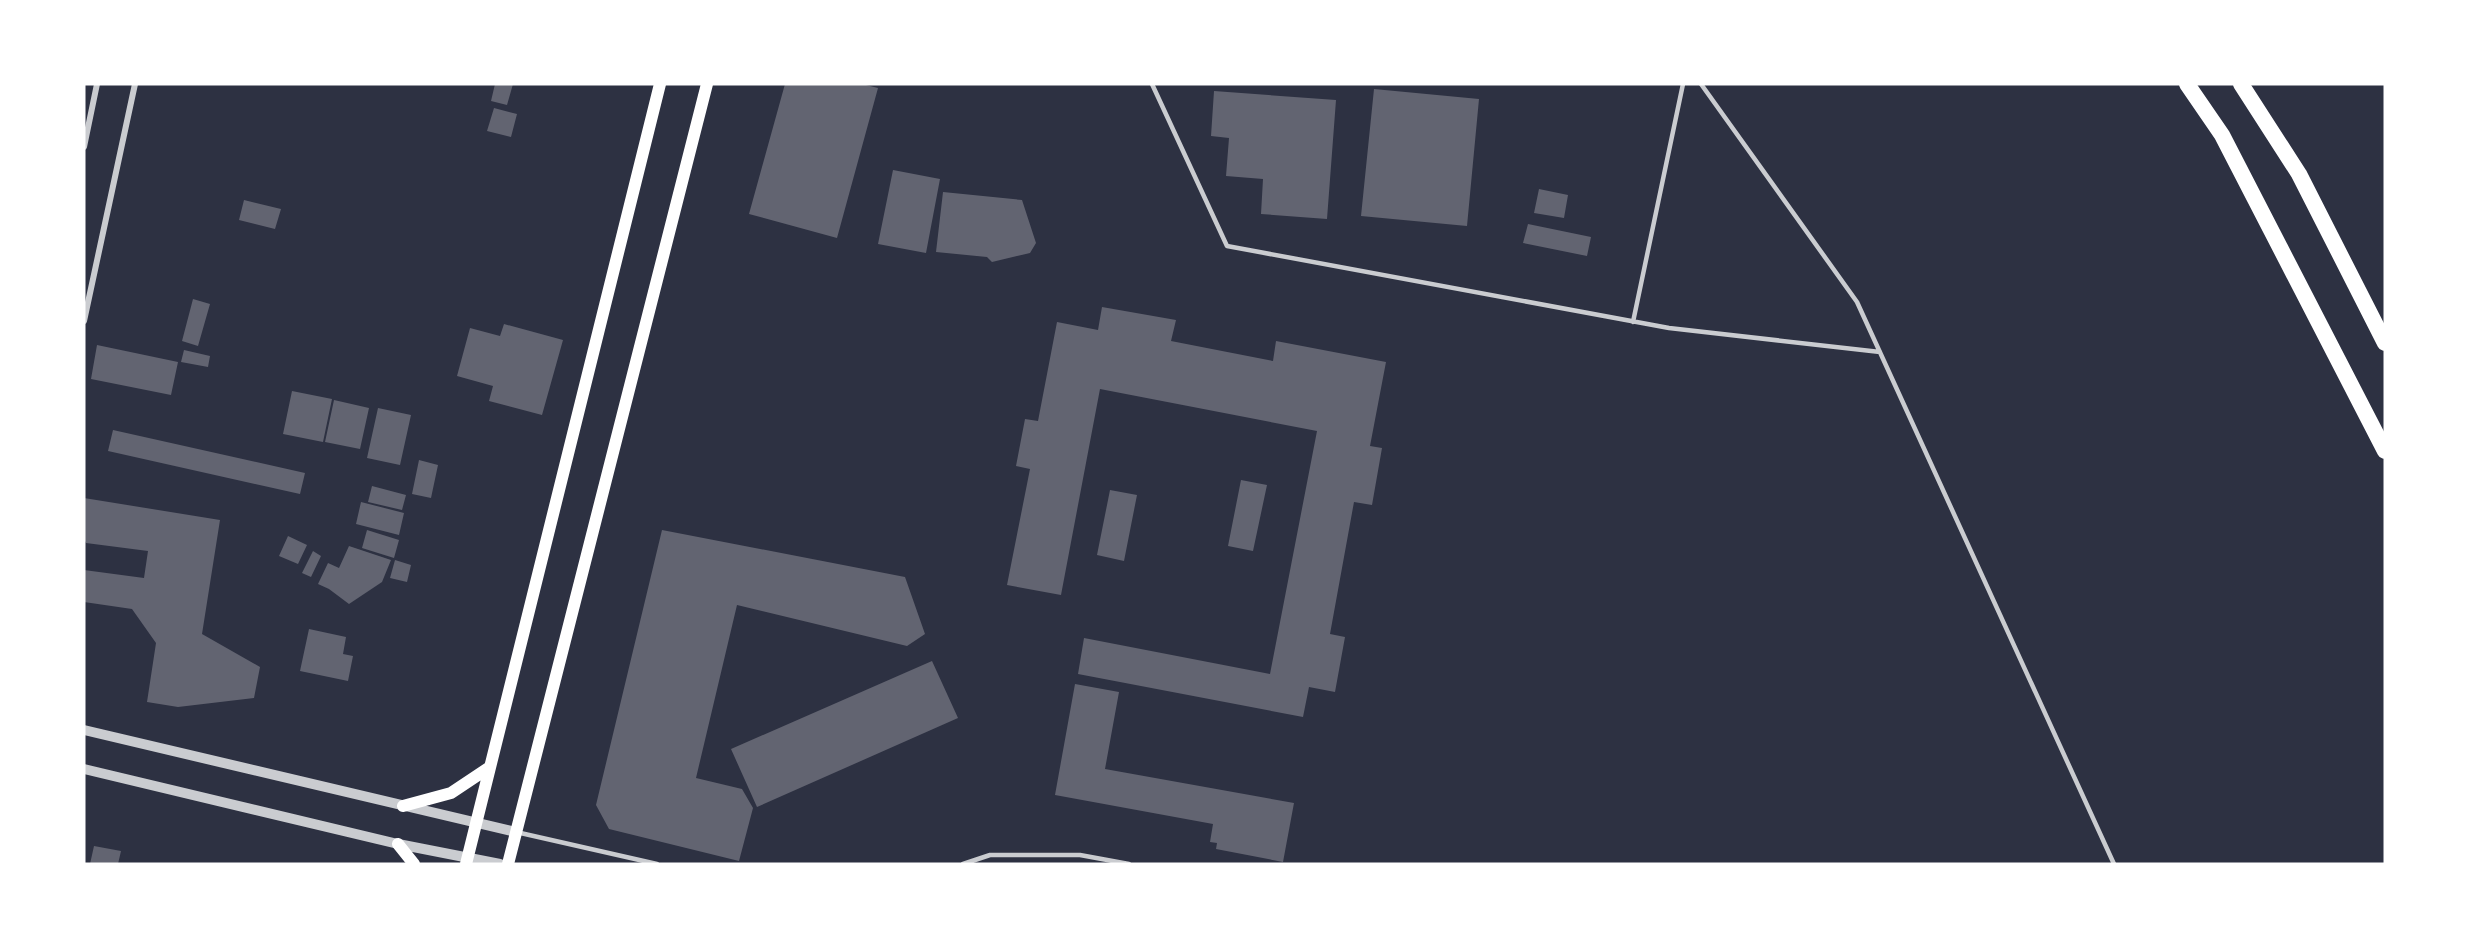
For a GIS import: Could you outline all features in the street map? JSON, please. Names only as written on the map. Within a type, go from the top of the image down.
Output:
[{"type":"highway","points":[[2187,84],[2222,135],[2385,451]]},
{"type":"highway","points":[[2241,84],[2299,174],[2385,343]]},
{"type":"main road","points":[[467,861],[660,84]]},
{"type":"main road","points":[[508,864],[707,84]]},
{"type":"main road","points":[[403,806],[451,793],[490,767]]},
{"type":"main road","points":[[398,844],[414,864]]},
{"type":"street","points":[[84,147],[97,84]]},
{"type":"street","points":[[84,321],[135,84]]},
{"type":"street","points":[[84,730],[516,832]]},
{"type":"street","points":[[84,768],[467,861],[500,864]]},
{"type":"lane","points":[[1152,84],[1227,246],[1669,328],[1880,352]]},
{"type":"lane","points":[[1633,322],[1683,84]]},
{"type":"lane","points":[[1701,84],[1857,302],[2114,864]]},
{"type":"lane","points":[[516,832],[657,864]]},
{"type":"lane","points":[[963,864],[990,855],[1080,855],[1129,864]]},
{"type":"building","points":[[495,84],[513,84],[507,105],[491,101]]},
{"type":"building","points":[[785,84],[862,84],[878,88],[837,238],[749,214]]},
{"type":"building","points":[[1374,89],[1479,99],[1467,226],[1361,216]]},
{"type":"building","points":[[1214,91],[1336,100],[1327,219],[1261,214],[1263,179],[1226,176],[1229,138],[1211,136]]},
{"type":"building","points":[[494,108],[517,114],[511,137],[487,131]]},
{"type":"building","points":[[893,170],[940,179],[926,253],[878,244]]},
{"type":"building","points":[[1539,189],[1568,195],[1564,218],[1534,213]]},
{"type":"building","points":[[943,192],[1022,200],[1036,243],[1030,253],[992,262],[987,257],[936,252]]},
{"type":"building","points":[[244,200],[281,209],[275,229],[239,220]]},
{"type":"building","points":[[1528,224],[1591,237],[1587,256],[1523,243]]},
{"type":"building","points":[[193,299],[210,304],[198,346],[182,341]]},
{"type":"building","points":[[1102,307],[1176,320],[1171,341],[1273,361],[1276,341],[1386,362],[1370,446],[1382,448],[1372,505],[1354,502],[1330,634],[1345,637],[1335,692],[1309,687],[1303,717],[1078,674],[1084,638],[1270,674],[1317,431],[1100,389],[1061,595],[1007,585],[1030,469],[1016,466],[1025,419],[1038,421],[1057,322],[1098,330]]},
{"type":"building","points":[[504,324],[563,340],[542,415],[489,401],[493,386],[457,376],[470,328],[500,336]]},
{"type":"building","points":[[97,345],[178,362],[171,395],[91,379]]},
{"type":"building","points":[[184,350],[210,356],[208,367],[181,362]]},
{"type":"building","points":[[292,391],[332,399],[323,442],[283,434]]},
{"type":"building","points":[[334,400],[369,408],[360,449],[325,442]]},
{"type":"building","points":[[378,408],[411,415],[400,465],[367,458]]},
{"type":"building","points":[[113,430],[305,473],[300,494],[108,451]]},
{"type":"building","points":[[419,460],[438,465],[431,498],[412,494]]},
{"type":"building","points":[[1241,480],[1267,485],[1253,551],[1228,546]]},
{"type":"building","points":[[372,486],[406,495],[402,510],[368,502]]},
{"type":"building","points":[[1110,490],[1137,495],[1124,561],[1097,555]]},
{"type":"building","points":[[84,498],[220,520],[202,634],[260,667],[254,698],[178,707],[147,702],[156,643],[132,609],[84,602],[84,570],[144,578],[148,551],[86,543],[84,539]]},
{"type":"building","points":[[361,502],[404,513],[399,535],[356,524]]},
{"type":"building","points":[[367,530],[399,540],[394,558],[362,548]]},
{"type":"building","points":[[662,530],[905,577],[925,634],[907,646],[737,605],[696,778],[742,789],[753,808],[739,861],[609,829],[596,805]]},
{"type":"building","points":[[288,536],[307,545],[298,564],[279,556]]},
{"type":"building","points":[[349,546],[391,560],[382,582],[349,604],[318,584],[328,563],[339,568]]},
{"type":"building","points":[[313,551],[321,556],[311,577],[302,573]]},
{"type":"building","points":[[395,560],[411,565],[407,582],[390,578]]},
{"type":"building","points":[[309,629],[346,637],[343,654],[353,656],[348,681],[300,671]]},
{"type":"building","points":[[932,661],[958,718],[757,807],[731,749]]},
{"type":"building","points":[[1075,684],[1119,692],[1105,769],[1294,803],[1283,862],[1216,849],[1217,843],[1210,842],[1213,824],[1055,795]]},
{"type":"building","points":[[94,846],[121,851],[118,864],[90,864]]}]
